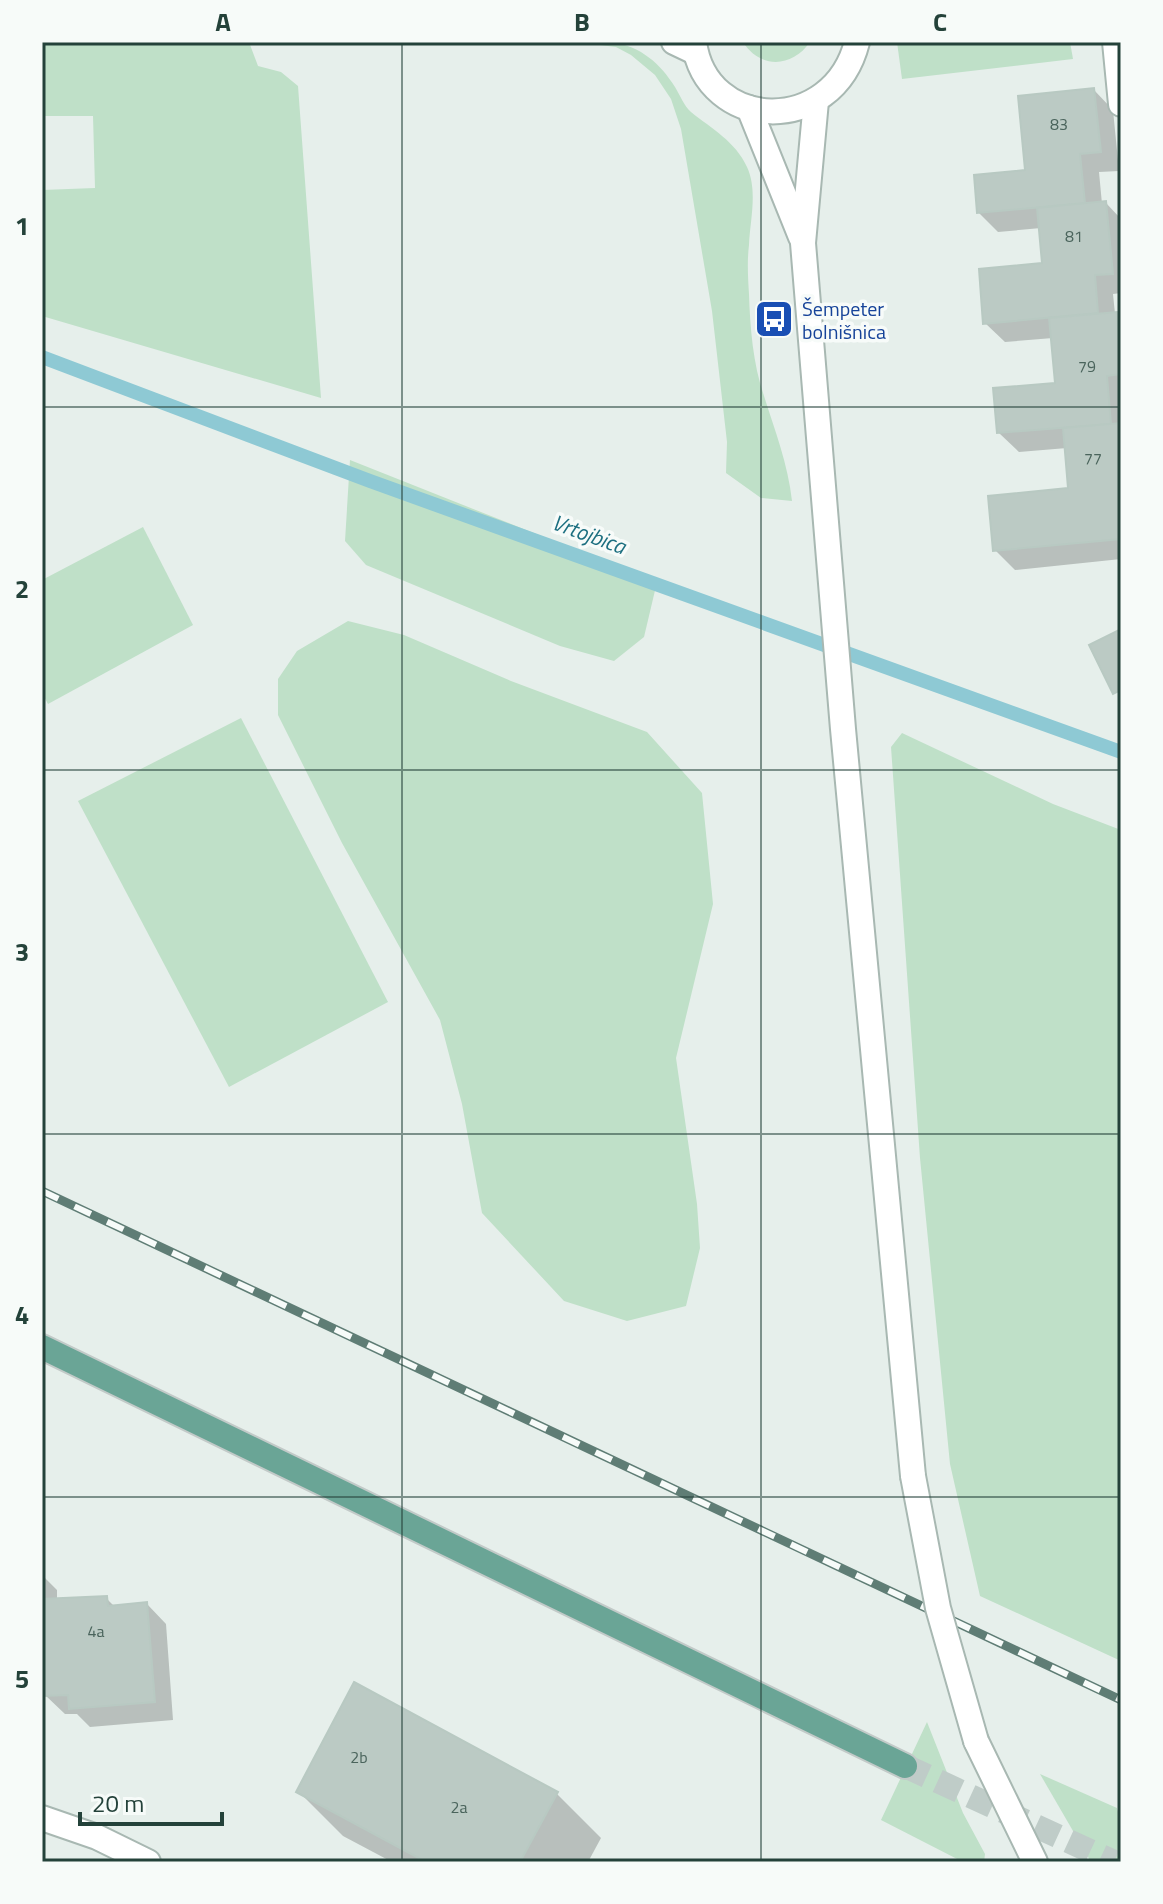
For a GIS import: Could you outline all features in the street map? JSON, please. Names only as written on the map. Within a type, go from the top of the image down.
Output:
[{"type":"main road","points":[[42,1347],[905,1766]]},
{"type":"street","points":[[688,45],[715,87],[731,99],[749,108],[783,112],[816,101],[835,86],[849,67],[857,42]]},
{"type":"street","points":[[1115,42],[1121,104]]},
{"type":"street","points":[[816,101],[803,243],[843,729],[913,1476],[938,1608],[976,1741],[1035,1862]]},
{"type":"street","points":[[749,108],[803,243]]},
{"type":"street","points":[[42,1818],[97,1837],[148,1862]]},
{"type":"green space","points":[[42,42],[249,42],[258,66],[281,72],[298,86],[321,398],[42,316],[42,190],[95,188],[93,116],[42,116]]},
{"type":"green space","points":[[549,42],[613,42],[649,57],[663,71],[689,110],[730,143],[747,167],[753,196],[748,263],[753,345],[760,384],[784,461],[792,501],[761,498],[726,473],[727,442],[712,311],[681,129],[671,99],[655,75],[616,47]]},
{"type":"green space","points":[[743,42],[810,42],[794,57],[776,62],[758,57]]},
{"type":"green space","points":[[897,42],[1070,42],[1073,59],[902,79]]},
{"type":"green space","points":[[350,460],[657,582],[644,637],[614,661],[560,646],[366,565],[345,541]]},
{"type":"green space","points":[[143,527],[193,625],[48,704],[42,693],[42,580]]},
{"type":"green space","points":[[348,621],[404,635],[511,681],[647,732],[702,793],[713,904],[676,1058],[697,1204],[700,1248],[686,1306],[627,1321],[564,1301],[482,1213],[462,1104],[440,1020],[342,843],[278,715],[278,679],[297,651]]},
{"type":"green space","points":[[241,718],[388,1002],[229,1087],[78,801]]},
{"type":"green space","points":[[902,733],[1053,804],[1121,830],[1121,1661],[980,1596],[950,1464],[920,1158],[891,747]]},
{"type":"green space","points":[[927,1722],[963,1813],[985,1854],[984,1862],[963,1862],[881,1820]]},
{"type":"green space","points":[[1040,1774],[1117,1808],[1121,1824],[1121,1862],[1091,1862]]},
{"type":"building","points":[[1094,88],[1101,152],[1080,154],[1085,203],[977,213],[974,175],[1025,170],[1018,96]]},
{"type":"building","points":[[1106,201],[1113,274],[1095,275],[1098,313],[983,324],[979,269],[1042,263],[1037,208]]},
{"type":"building","points":[[1117,312],[1121,374],[1107,376],[1111,424],[997,433],[993,388],[1055,383],[1049,318]]},
{"type":"building","points":[[1121,423],[1121,539],[993,551],[988,496],[1068,488],[1063,428]]},
{"type":"building","points":[[1121,629],[1121,690],[1113,694],[1089,645]]},
{"type":"building","points":[[107,1596],[108,1606],[147,1602],[155,1702],[69,1709],[68,1695],[43,1696],[42,1599]]},
{"type":"building","points":[[354,1682],[558,1792],[520,1862],[426,1862],[296,1792]]},
{"type":"waterway","name":"Vrtojbica","points":[[42,357],[370,481],[1121,752]]},
{"type":"tunnel","points":[[905,1766],[1114,1862]]},
{"type":"railway","points":[[42,1191],[1121,1700]]},
{"type":"place","name":"Šempeter bolnišnica","points":[[774,319]]}]
